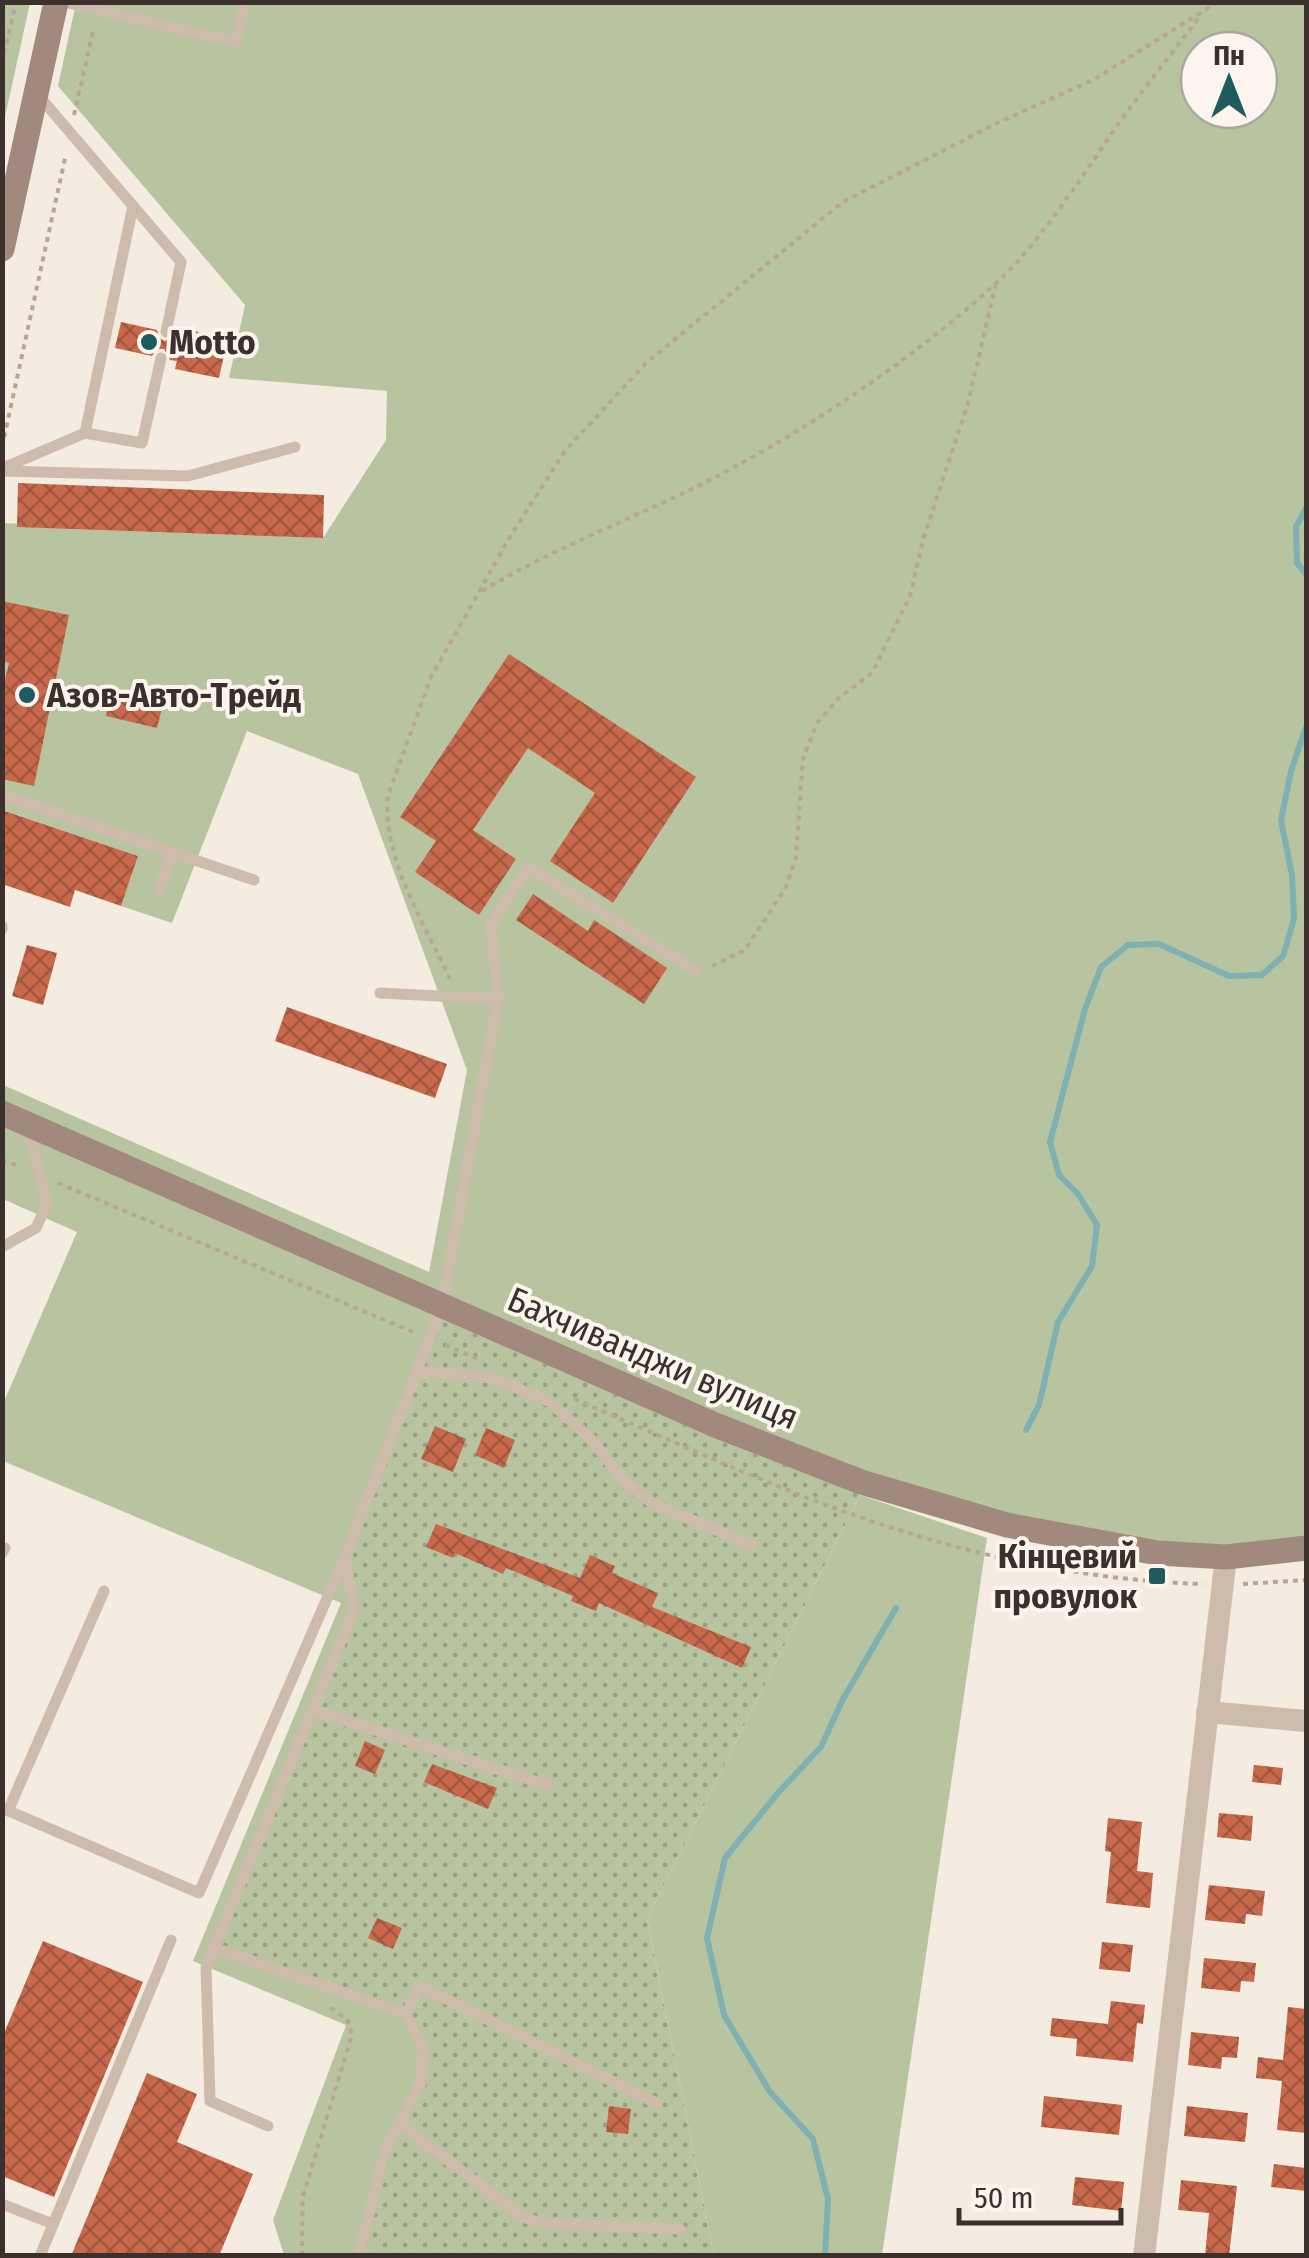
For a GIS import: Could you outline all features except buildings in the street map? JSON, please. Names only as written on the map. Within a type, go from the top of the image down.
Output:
[{"type":"street","points":[[2,249],[56,2]]},
{"type":"street","name":"Бахчиванджи вулиця","points":[[2,1114],[715,1425],[861,1482],[1007,1525],[1162,1553],[1226,1557],[1306,1548]]},
{"type":"street","points":[[1144,2256],[1226,1557]]},
{"type":"street","points":[[1207,1712],[1306,1721]]},
{"type":"lane","points":[[64,2],[236,42],[246,2]]},
{"type":"lane","points":[[36,93],[181,262],[166,332]]},
{"type":"lane","points":[[85,432],[133,206]]},
{"type":"lane","points":[[2,470],[85,432],[142,444],[160,358]]},
{"type":"lane","points":[[2,470],[188,476],[295,447]]},
{"type":"lane","points":[[2,795],[254,880]]},
{"type":"lane","points":[[160,890],[172,852]]},
{"type":"lane","points":[[104,1591],[5,1810],[199,1893],[345,1557],[442,1306],[498,998],[490,924],[528,867],[696,972]]},
{"type":"lane","points":[[380,993],[498,998]]},
{"type":"lane","points":[[2,1247],[36,1228],[47,1204],[27,1124]]},
{"type":"lane","points":[[416,1371],[492,1378],[550,1402],[591,1439],[622,1480],[654,1504],[752,1545]]},
{"type":"lane","points":[[268,2126],[210,2102],[206,1967],[354,1610],[345,1557]]},
{"type":"lane","points":[[313,1710],[547,1784]]},
{"type":"lane","points":[[40,2256],[171,1940]]},
{"type":"lane","points":[[214,1948],[406,2014],[423,2046],[421,2083],[386,2150],[358,2256]]},
{"type":"lane","points":[[406,2014],[420,1986],[656,2103]]},
{"type":"lane","points":[[400,2124],[522,2216],[540,2223],[680,2229]]},
{"type":"lane","points":[[2,2204],[53,2224]]},
{"type":"path","points":[[2,62],[16,2]]},
{"type":"path","points":[[458,997],[392,850],[386,813],[388,795],[431,677],[510,535],[565,451],[646,363],[843,202],[994,124],[1093,80],[1218,2]]},
{"type":"path","points":[[2,447],[97,10]]},
{"type":"path","points":[[479,594],[535,560],[699,485],[812,424],[923,342],[996,283],[1062,204],[1204,11]]},
{"type":"path","points":[[696,972],[726,962],[745,950],[786,887],[796,856],[803,758],[817,723],[872,672],[910,596],[923,540],[968,403],[996,283]]},
{"type":"path","points":[[2,1160],[429,1338]]},
{"type":"path","points":[[1222,1585],[1306,1580]]},
{"type":"path","points":[[302,2256],[303,2196],[352,2035],[348,2019],[327,2006]]},
{"type":"green space","points":[[5,3],[30,3],[3,126],[2,14]]},
{"type":"green space","points":[[76,3],[1306,3],[1306,1536],[1227,1545],[1160,1541],[1010,1513],[864,1471],[716,1413],[3,1100],[3,1085],[429,1272],[467,1070],[358,774],[247,731],[172,923],[121,906],[138,856],[3,810],[3,523],[323,538],[386,440],[387,391],[229,378],[245,305],[58,86]]},
{"type":"green space","points":[[3,1127],[437,1317],[406,2014],[423,2047],[421,2083],[359,2255],[284,2255],[273,2220],[346,2025],[193,1961],[341,1603],[3,1461],[3,1404],[77,1232],[3,1199]]},
{"type":"green space","points":[[437,1317],[709,1436],[860,1495],[647,1919],[714,2255],[359,2255],[385,2150],[421,2083],[423,2046],[406,2014],[214,1948],[354,1610],[345,1557]]},
{"type":"green space","points":[[860,1495],[987,1538],[882,2255],[714,2255],[647,1919]]},
{"type":"waterway","points":[[1306,508],[1296,527],[1297,563],[1306,574]]},
{"type":"waterway","points":[[1026,1430],[1039,1405],[1058,1322],[1092,1266],[1097,1225],[1078,1194],[1059,1175],[1050,1142],[1085,1009],[1101,967],[1128,945],[1159,944],[1229,976],[1262,975],[1283,956],[1294,919],[1292,875],[1281,820],[1291,771],[1306,727]]},
{"type":"waterway","points":[[825,2256],[828,2199],[813,2139],[770,2092],[724,2015],[707,1938],[725,1858],[821,1747],[843,1699],[896,1608]]},
{"type":"place","name":"Motto","points":[[149,342]]},
{"type":"place","name":"Азов-Авто-Трейд","points":[[27,695]]},
{"type":"place","name":"Кінцевий провулок","points":[[1157,1576]]}]
